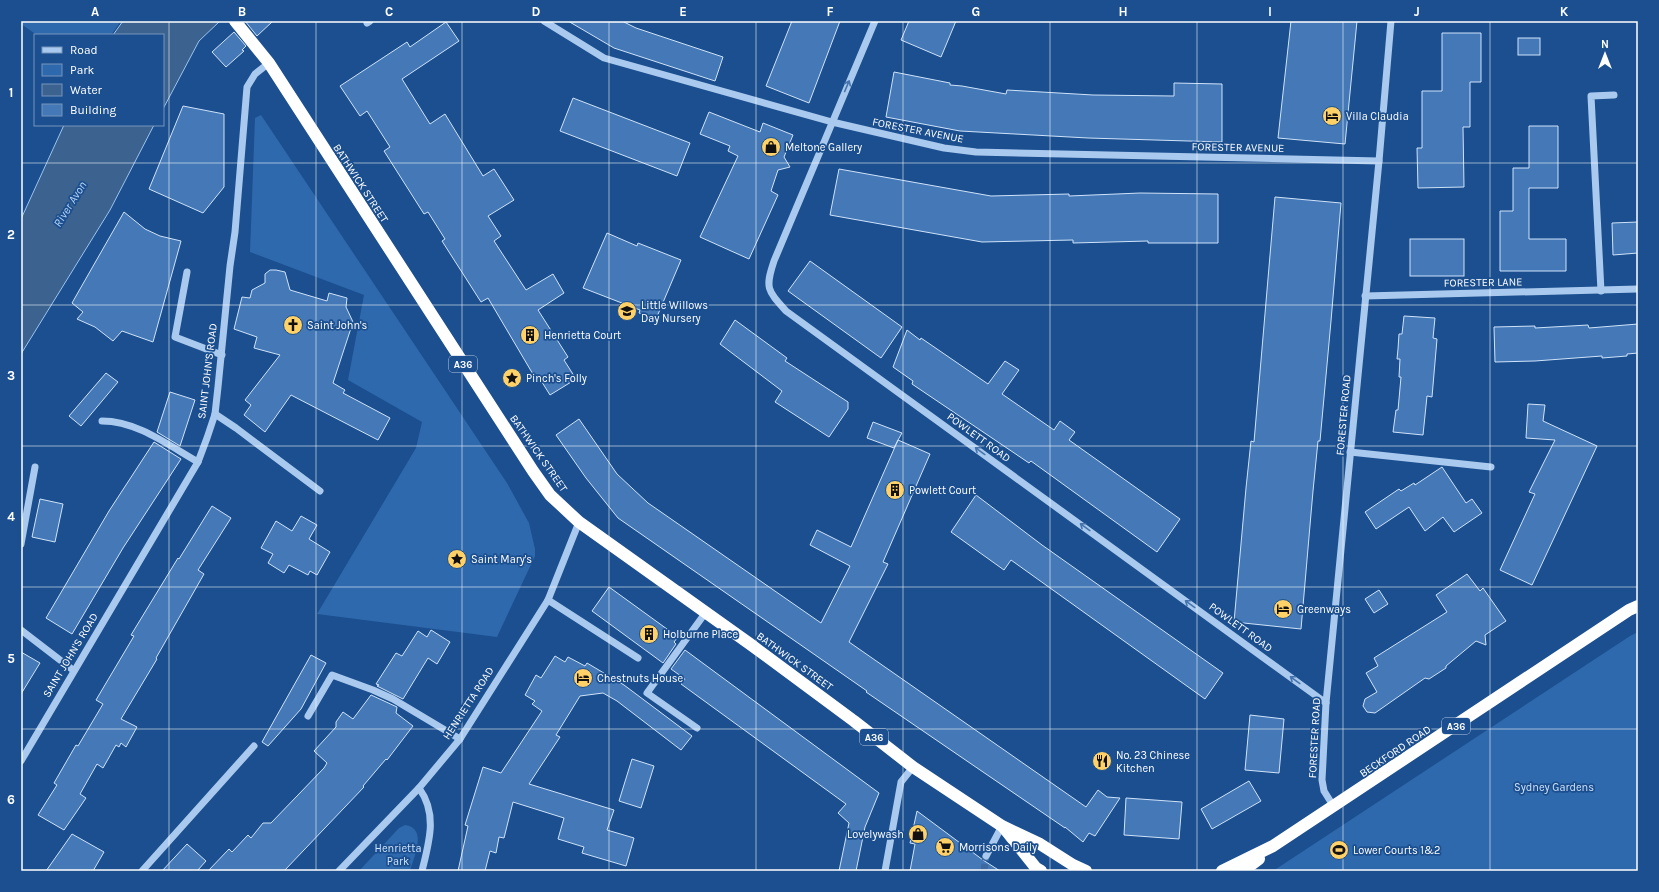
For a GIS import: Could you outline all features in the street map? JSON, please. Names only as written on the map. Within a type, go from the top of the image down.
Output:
[{"type":"highway","name":"BATHWICK STREET","points":[[237,23],[269,63],[550,495],[579,522],[706,612],[854,721],[913,767],[1002,826],[1040,844],[1073,865],[1086,871]]},
{"type":"highway","name":"BECKFORD ROAD","points":[[1225,869],[1273,846],[1629,610],[1638,606]]},
{"type":"highway","name":"BATHWICK STREET","points":[[1002,826],[1036,868],[1041,871]]},
{"type":"highway","name":"A36","points":[[1002,826],[1070,871]]},
{"type":"highway","name":"A36","points":[[1243,871],[1273,846]]},
{"type":"highway","name":"A36","points":[[1212,871],[1225,869]]},
{"type":"street","name":"FORESTER AVENUE","points":[[544,21],[604,58],[832,122],[944,148],[976,152],[1379,161]]},
{"type":"street","name":"POWLETT ROAD","points":[[875,21],[774,261],[768,279],[771,295],[786,311],[1326,703]]},
{"type":"street","name":"FORESTER ROAD","points":[[1334,807],[1324,791],[1322,780],[1326,703],[1379,161],[1391,21]]},
{"type":"street","name":"SAINT JOHN'S ROAD","points":[[21,761],[73,670],[198,462],[207,438],[215,414],[222,355],[230,266],[236,232],[247,87],[255,74],[269,63]]},
{"type":"street","points":[[1601,291],[1591,96],[1614,95]]},
{"type":"street","points":[[187,272],[175,337],[222,355]]},
{"type":"street","name":"FORESTER LANE","points":[[1365,296],[1638,289]]},
{"type":"street","points":[[215,414],[320,491]]},
{"type":"street","points":[[102,421],[111,421],[132,427],[198,462]]},
{"type":"street","points":[[1350,452],[1491,467]]},
{"type":"street","points":[[21,544],[35,467]]},
{"type":"street","name":"HENRIETTA ROAD","points":[[338,871],[419,788],[460,739],[548,600],[579,522]]},
{"type":"street","points":[[548,600],[638,658]]},
{"type":"street","points":[[697,728],[647,693],[706,612]]},
{"type":"street","points":[[21,630],[73,670]]},
{"type":"street","points":[[308,716],[332,674],[393,699],[460,739]]},
{"type":"street","points":[[142,871],[254,746]]},
{"type":"street","points":[[885,871],[901,782],[913,767]]},
{"type":"street","points":[[419,788],[426,798],[430,822],[430,836],[422,871]]},
{"type":"street","points":[[986,856],[1002,826]]},
{"type":"green space","points":[[21,21],[121,21],[112,34],[36,34],[21,24]]},
{"type":"green space","points":[[261,115],[507,483],[529,523],[535,549],[535,556],[497,637],[317,614],[416,448],[422,422],[348,380],[364,295],[250,252],[255,118]]},
{"type":"green space","name":"Sydney Gardens","points":[[1638,632],[1638,871],[1273,871],[1630,636]]},
{"type":"green space","name":"Henrietta Park","points":[[405,825],[412,827],[416,831],[418,837],[418,844],[410,871],[359,871],[399,828]]},
{"type":"water","points":[[123,21],[220,21],[199,41],[164,107],[164,34],[114,34]]},
{"type":"water","name":"River Avon","points":[[64,126],[153,126],[110,210],[21,354],[21,219]]},
{"type":"building","points":[[245,21],[273,21],[257,36]]},
{"type":"building","points":[[568,21],[622,21],[636,28],[723,57],[715,81],[614,48]]},
{"type":"building","points":[[792,21],[840,21],[809,103],[766,86]]},
{"type":"building","points":[[909,21],[956,21],[941,57],[901,40]]},
{"type":"building","points":[[1291,21],[1357,21],[1345,144],[1278,138]]},
{"type":"building","points":[[446,22],[459,41],[402,79],[430,124],[445,114],[483,176],[494,169],[514,200],[488,216],[501,236],[494,241],[526,290],[553,274],[564,293],[538,310],[568,357],[564,360],[576,379],[550,395],[540,379],[537,381],[488,298],[481,302],[442,241],[445,239],[428,212],[424,214],[384,151],[390,147],[367,111],[360,116],[340,86],[407,42],[410,47]]},
{"type":"building","points":[[234,32],[246,46],[242,50],[244,51],[226,67],[212,52]]},
{"type":"building","points":[[1442,33],[1481,33],[1481,82],[1470,82],[1470,127],[1463,127],[1464,187],[1418,188],[1417,148],[1422,148],[1422,91],[1442,91]]},
{"type":"building","points":[[1518,38],[1540,38],[1540,55],[1518,55]]},
{"type":"building","points":[[894,72],[950,83],[950,85],[1006,94],[1007,90],[1093,95],[1174,96],[1174,83],[1222,84],[1222,142],[1088,138],[960,131],[886,117]]},
{"type":"building","points":[[573,98],[690,143],[677,176],[560,131]]},
{"type":"building","points":[[183,106],[224,114],[224,187],[203,213],[149,189]]},
{"type":"building","points":[[709,112],[760,132],[763,123],[793,135],[784,157],[790,167],[778,170],[771,191],[778,195],[749,259],[700,237],[738,156],[728,151],[730,146],[700,134]]},
{"type":"building","points":[[1529,126],[1558,126],[1558,188],[1529,188],[1529,239],[1566,239],[1566,271],[1500,271],[1500,211],[1513,211],[1513,168],[1529,168]]},
{"type":"building","points":[[839,169],[991,196],[1069,194],[1069,196],[1140,193],[1218,194],[1218,243],[1148,243],[1148,241],[1073,243],[1073,240],[982,242],[830,215]]},
{"type":"building","points":[[1275,197],[1341,203],[1320,441],[1318,441],[1301,629],[1234,622],[1251,441],[1254,442]]},
{"type":"building","points":[[124,212],[145,229],[160,236],[181,241],[153,342],[122,331],[113,341],[95,327],[77,319],[83,312],[72,303]]},
{"type":"building","points":[[1638,222],[1638,253],[1613,255],[1612,223]]},
{"type":"building","points":[[607,233],[637,246],[638,243],[681,260],[656,319],[639,313],[640,310],[583,288]]},
{"type":"building","points":[[1410,239],[1464,239],[1464,276],[1410,276]]},
{"type":"building","points":[[810,261],[902,327],[881,358],[788,291]]},
{"type":"building","points":[[270,270],[285,272],[290,290],[327,301],[329,293],[347,298],[346,307],[353,322],[333,383],[345,390],[343,393],[390,418],[378,440],[291,395],[265,432],[244,415],[251,405],[245,400],[280,355],[254,348],[257,337],[234,329],[242,297],[250,298],[252,290],[265,283],[265,274]]},
{"type":"building","points":[[1404,316],[1435,318],[1433,338],[1437,339],[1432,397],[1427,396],[1423,435],[1393,432],[1396,410],[1398,410],[1401,377],[1399,377],[1400,359],[1397,359],[1399,334],[1402,334]]},
{"type":"building","points":[[735,320],[787,358],[785,361],[848,402],[848,409],[829,437],[775,402],[782,391],[720,344]]},
{"type":"building","points":[[1638,324],[1638,353],[1627,354],[1627,356],[1495,362],[1494,327],[1535,326],[1535,328],[1588,325],[1589,328]]},
{"type":"building","points":[[907,330],[988,384],[1005,361],[1019,370],[1002,394],[1054,430],[1060,421],[1075,432],[1069,440],[1180,519],[1157,552],[1031,461],[1029,463],[912,384],[913,381],[893,367]]},
{"type":"building","points":[[106,373],[118,382],[81,426],[69,416]]},
{"type":"building","points":[[170,392],[195,400],[180,446],[157,432]]},
{"type":"building","points":[[1528,404],[1545,405],[1543,421],[1597,446],[1532,585],[1500,570],[1535,494],[1529,492],[1555,440],[1526,438]]},
{"type":"building","points":[[579,419],[617,474],[648,503],[821,623],[850,566],[810,545],[817,530],[851,547],[898,440],[930,454],[883,562],[888,564],[849,642],[1086,807],[1098,790],[1107,797],[1120,798],[1095,836],[1089,833],[1083,842],[1065,827],[866,692],[867,691],[618,518],[586,478],[556,435]]},
{"type":"building","points":[[873,422],[902,433],[894,448],[867,438]]},
{"type":"building","points":[[154,442],[181,459],[123,548],[72,634],[46,618],[109,511]]},
{"type":"building","points":[[1442,467],[1466,503],[1472,499],[1482,513],[1454,532],[1443,517],[1425,531],[1409,507],[1376,529],[1365,512],[1399,489],[1401,491],[1414,483],[1415,485]]},
{"type":"building","points":[[976,495],[1042,545],[1223,673],[1205,699],[1011,560],[1004,570],[951,532]]},
{"type":"building","points":[[40,499],[63,504],[55,542],[32,537]]},
{"type":"building","points":[[212,506],[231,518],[198,570],[204,574],[156,658],[157,659],[121,719],[137,727],[126,747],[121,743],[119,747],[116,745],[103,768],[97,764],[80,794],[86,798],[64,830],[38,815],[57,785],[54,783],[76,745],[78,746],[103,704],[96,700],[134,636],[131,635]]},
{"type":"building","points":[[301,516],[317,525],[309,539],[330,552],[317,575],[310,571],[308,575],[289,565],[284,573],[268,563],[273,554],[261,548],[276,521],[292,531]]},
{"type":"building","points":[[1467,574],[1480,591],[1483,588],[1506,621],[1485,635],[1486,645],[1476,641],[1446,666],[1446,668],[1429,679],[1425,678],[1375,713],[1367,712],[1363,706],[1365,699],[1377,692],[1366,673],[1378,666],[1374,658],[1447,612],[1436,595]]},
{"type":"building","points":[[609,587],[678,637],[674,642],[676,644],[663,663],[592,611]]},
{"type":"building","points":[[1379,590],[1388,604],[1374,613],[1365,599]]},
{"type":"building","points":[[431,630],[450,642],[437,664],[428,658],[403,699],[377,686],[379,685],[376,684],[396,653],[402,656],[418,631],[427,637]]},
{"type":"building","points":[[685,650],[879,793],[865,827],[856,871],[839,871],[849,823],[838,813],[846,804],[681,684],[685,679],[671,669]]},
{"type":"building","points":[[21,652],[40,663],[21,694]]},
{"type":"building","points":[[311,655],[326,663],[301,709],[268,746],[262,742]]},
{"type":"building","points":[[555,656],[565,662],[568,657],[585,666],[587,663],[624,685],[692,736],[681,750],[617,701],[603,693],[580,696],[556,735],[560,737],[529,784],[614,810],[607,830],[634,838],[626,866],[582,853],[584,847],[558,839],[564,818],[513,802],[504,838],[499,837],[496,853],[490,851],[485,871],[458,871],[468,826],[465,825],[483,767],[501,773],[542,711],[532,704],[535,701],[525,695],[536,675],[541,678]]},
{"type":"building","points":[[371,695],[397,707],[396,713],[413,726],[387,760],[386,759],[363,786],[364,787],[284,871],[208,871],[229,849],[232,852],[248,835],[251,838],[263,823],[271,823],[324,768],[327,763],[314,751],[336,727],[336,722],[343,712],[353,719]]},
{"type":"building","points":[[1250,715],[1284,719],[1279,773],[1245,770]]},
{"type":"building","points":[[632,759],[654,766],[641,808],[619,801]]},
{"type":"building","points":[[1249,781],[1261,801],[1212,829],[1201,809]]},
{"type":"building","points":[[1126,798],[1182,802],[1179,839],[1124,835]]},
{"type":"building","points":[[917,811],[1000,871],[910,871],[915,844],[910,843]]},
{"type":"building","points":[[72,834],[104,852],[93,871],[46,871]]},
{"type":"building","points":[[187,844],[206,861],[197,871],[162,871]]},
{"type":"tunnel","points":[[984,871],[986,856]]},
{"type":"place","name":"Villa Claudia","points":[[1332,116]]},
{"type":"place","name":"Meltone Gallery","points":[[771,147]]},
{"type":"place","name":"Little Willows Day Nursery","points":[[627,311]]},
{"type":"place","name":"Saint John's","points":[[293,325]]},
{"type":"place","name":"Henrietta Court","points":[[530,335]]},
{"type":"place","name":"Pinch's Folly","points":[[512,378]]},
{"type":"place","name":"Powlett Court","points":[[895,490]]},
{"type":"place","name":"Saint Mary's","points":[[457,559]]},
{"type":"place","name":"Greenways","points":[[1283,609]]},
{"type":"place","name":"Holburne Place","points":[[649,634]]},
{"type":"place","name":"Chestnuts House","points":[[583,678]]},
{"type":"place","name":"No. 23 Chinese Kitchen","points":[[1102,761]]},
{"type":"place","name":"Lovelywash","points":[[918,834]]},
{"type":"place","name":"Morrisons Daily","points":[[945,847]]},
{"type":"place","name":"Lower Courts 1&2","points":[[1339,850]]}]
